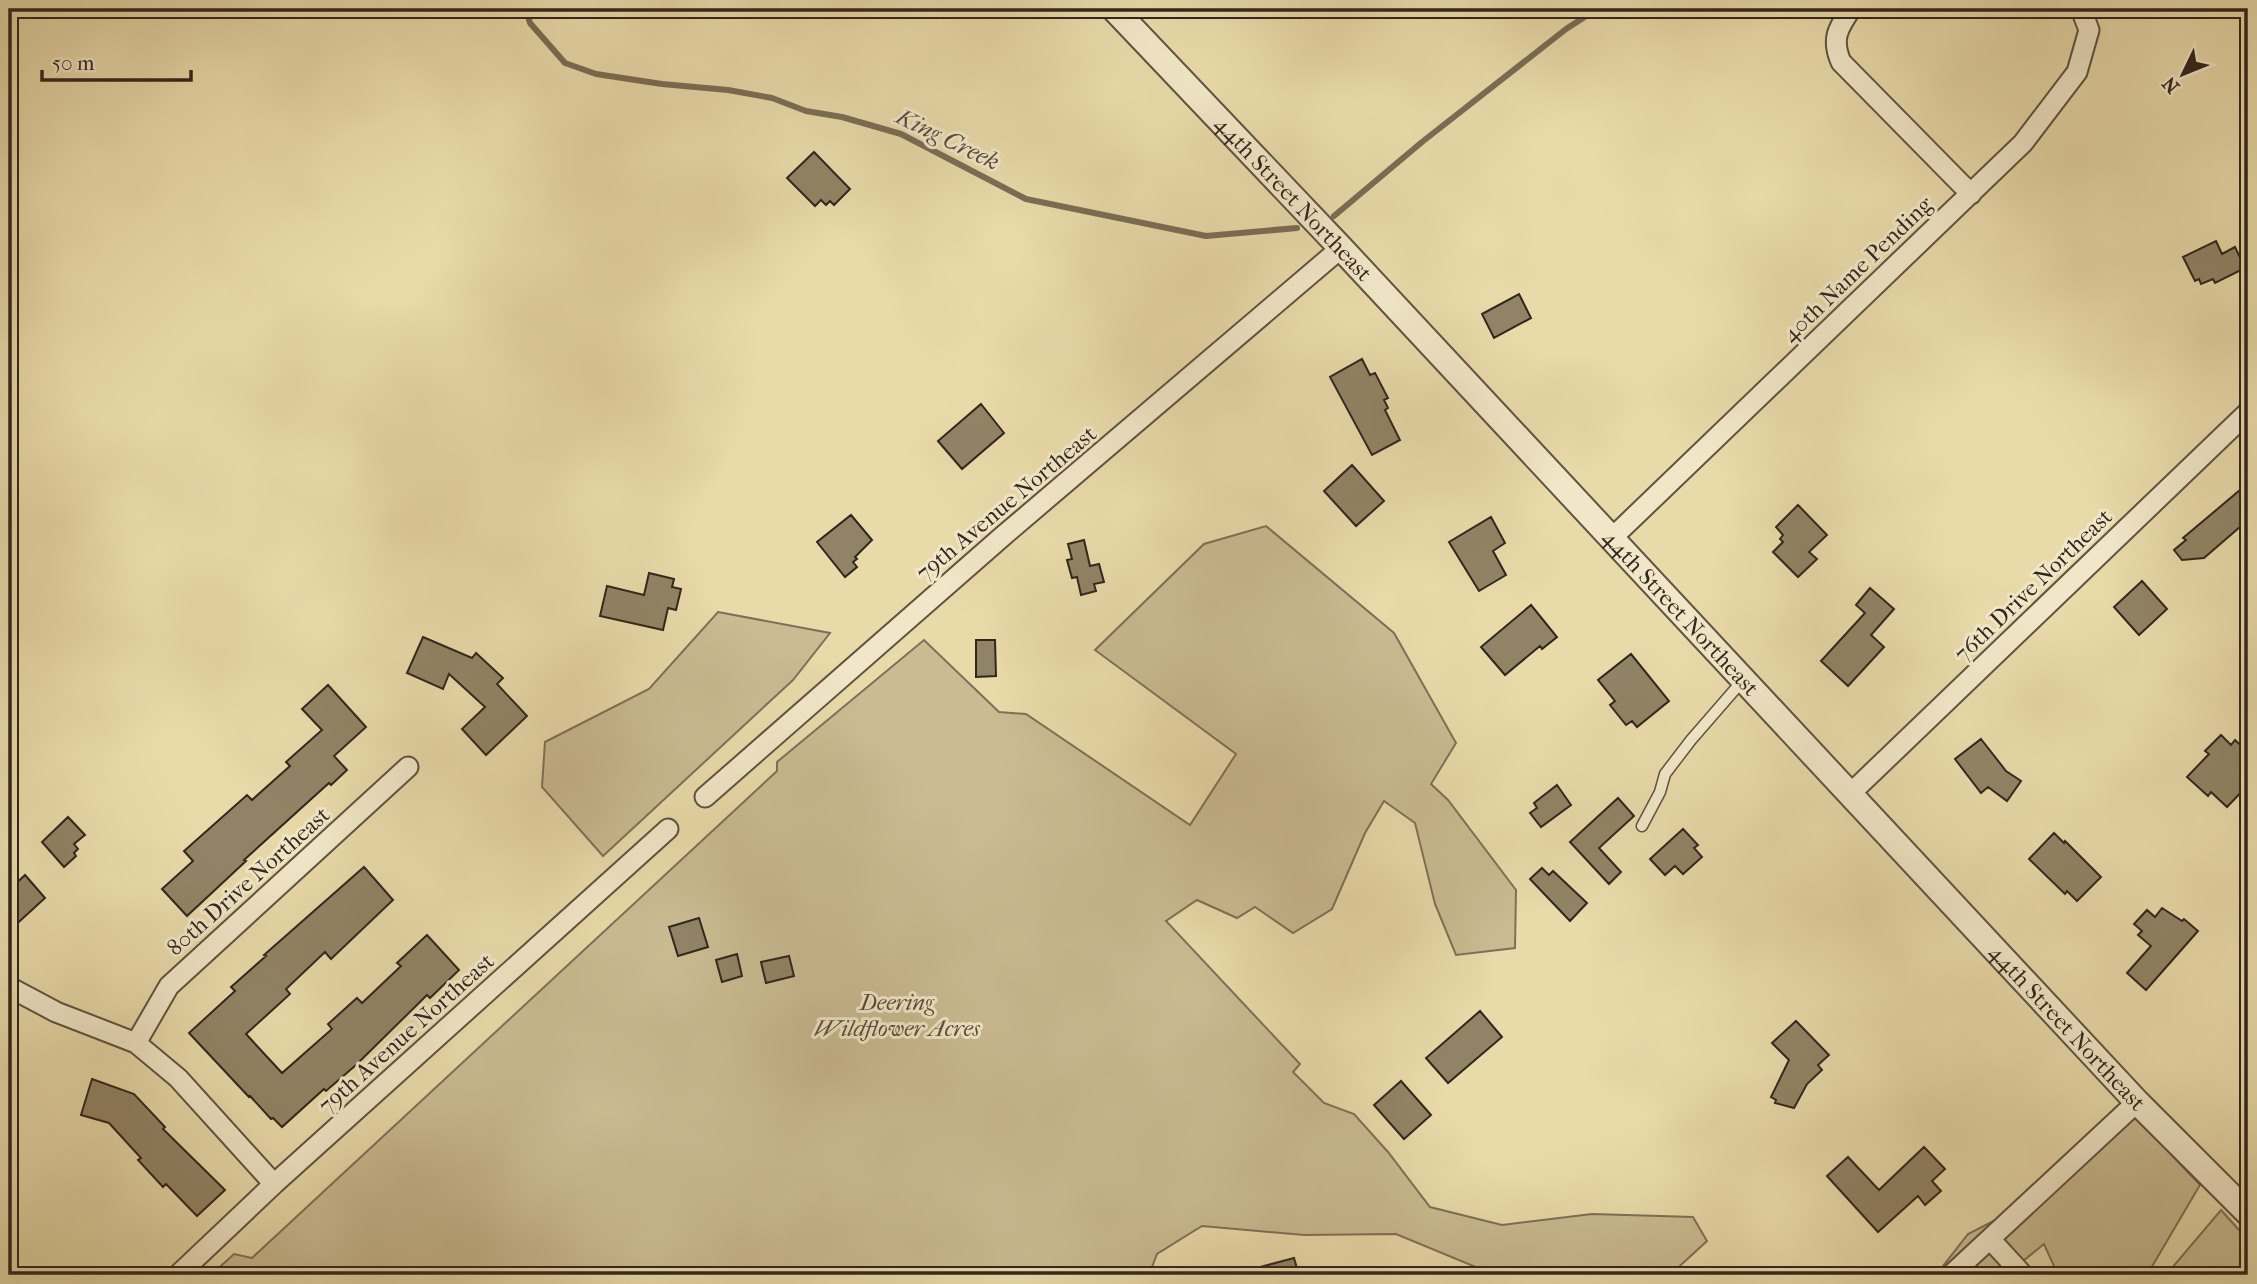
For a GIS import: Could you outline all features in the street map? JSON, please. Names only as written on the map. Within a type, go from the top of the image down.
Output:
[{"type":"street","points":[[1851,9],[1839,27],[1835,48],[1841,62],[1971,194]]},
{"type":"street","name":"40th Name Pending","points":[[1612,538],[2023,144],[2077,72],[2089,30],[2081,9]]},
{"type":"street","name":"44th Street Northeast","points":[[1120,10],[2137,1102],[2248,1213]]},
{"type":"street","name":"79th Avenue Northeast","points":[[705,797],[1003,536],[1341,248]]},
{"type":"street","name":"76th Drive Northeast","points":[[1851,793],[2248,412]]},
{"type":"street","name":"80th Drive Northeast","points":[[136,1043],[169,986],[408,767]]},
{"type":"street","name":"79th Avenue Northeast","points":[[178,1275],[274,1184],[668,829]]},
{"type":"street","points":[[9,987],[56,1012],[136,1043],[178,1078],[274,1184]]},
{"type":"street","points":[[1951,1275],[2137,1102]]},
{"type":"street","points":[[1990,1239],[2023,1275]]},
{"type":"lane","points":[[1642,826],[1660,792],[1665,774],[1744,679]]},
{"type":"green space","name":"Deering Wildflower Acres","points":[[1266,526],[1394,633],[1456,743],[1431,784],[1448,800],[1516,890],[1515,948],[1456,955],[1435,904],[1415,823],[1384,801],[1365,833],[1332,909],[1293,933],[1255,907],[1237,918],[1197,900],[1166,921],[1300,1064],[1293,1072],[1324,1103],[1354,1114],[1388,1152],[1430,1207],[1502,1225],[1592,1214],[1693,1217],[1707,1241],[1670,1275],[1495,1275],[1396,1234],[1304,1235],[1202,1226],[1157,1254],[1149,1275],[211,1275],[234,1254],[252,1258],[777,771],[777,762],[924,640],[999,712],[1026,714],[1190,825],[1236,754],[1095,650],[1204,544]]},
{"type":"green space","points":[[718,612],[830,633],[793,680],[603,856],[542,787],[545,742],[649,689]]},
{"type":"green space","points":[[2126,1106],[2200,1185],[2147,1275],[2058,1275],[2044,1244],[2006,1275],[1936,1275],[1968,1234],[2023,1206]]},
{"type":"green space","points":[[2221,1210],[2248,1240],[2248,1275],[2166,1275]]},
{"type":"building","points":[[814,152],[850,189],[834,205],[830,201],[826,205],[821,200],[815,206],[787,178]]},
{"type":"building","points":[[2216,241],[2222,254],[2235,247],[2245,268],[2215,283],[2213,279],[2201,284],[2199,279],[2195,281],[2183,257]]},
{"type":"building","points":[[1519,294],[1531,318],[1494,338],[1482,314]]},
{"type":"building","points":[[1362,359],[1370,375],[1375,373],[1388,398],[1384,400],[1388,408],[1385,410],[1400,440],[1372,455],[1330,377]]},
{"type":"building","points":[[981,404],[1004,433],[962,469],[938,441]]},
{"type":"building","points":[[1352,465],[1384,501],[1356,526],[1324,491]]},
{"type":"building","points":[[2240,490],[2248,499],[2248,520],[2204,558],[2182,560],[2174,550],[2186,540],[2183,538]]},
{"type":"building","points":[[1798,505],[1827,535],[1809,552],[1817,559],[1798,577],[1773,552],[1783,542],[1780,539],[1783,535],[1776,527]]},
{"type":"building","points":[[851,515],[872,540],[855,557],[857,559],[853,562],[857,567],[845,577],[817,542]]},
{"type":"building","points":[[1491,517],[1505,543],[1493,551],[1506,575],[1479,591],[1449,542]]},
{"type":"building","points":[[1084,540],[1090,566],[1099,564],[1104,582],[1094,584],[1096,591],[1081,595],[1077,577],[1072,578],[1067,560],[1072,559],[1068,544]]},
{"type":"building","points":[[649,573],[674,579],[672,587],[681,589],[676,610],[668,608],[663,630],[600,616],[607,586],[644,595]]},
{"type":"building","points":[[2142,581],[2167,609],[2139,635],[2114,607]]},
{"type":"building","points":[[1870,588],[1894,609],[1871,635],[1884,647],[1848,686],[1821,661],[1865,613],[1856,605]]},
{"type":"building","points":[[1531,605],[1557,637],[1542,649],[1540,646],[1505,675],[1481,647]]},
{"type":"building","points":[[423,637],[472,658],[476,653],[503,678],[497,684],[527,716],[486,755],[462,729],[485,707],[449,674],[443,689],[407,673]]},
{"type":"building","points":[[976,640],[995,640],[996,676],[976,677]]},
{"type":"building","points":[[1631,654],[1669,701],[1637,727],[1632,721],[1626,725],[1610,705],[1615,701],[1598,680]]},
{"type":"building","points":[[328,685],[366,727],[334,756],[347,770],[244,860],[246,861],[187,916],[162,889],[193,861],[184,851],[247,795],[252,800],[290,766],[286,762],[322,730],[302,709]]},
{"type":"building","points":[[2221,735],[2231,745],[2235,740],[2248,752],[2248,785],[2227,807],[2211,792],[2208,796],[2187,777],[2209,754],[2205,751]]},
{"type":"building","points":[[1981,739],[2006,771],[2021,781],[2007,801],[1988,787],[1981,793],[1955,759]]},
{"type":"building","points":[[1557,785],[1571,805],[1541,827],[1530,813],[1537,808],[1534,803]]},
{"type":"building","points":[[1618,798],[1634,816],[1599,848],[1621,872],[1609,884],[1570,842]]},
{"type":"building","points":[[68,817],[85,835],[74,844],[78,849],[74,853],[76,856],[64,867],[42,842]]},
{"type":"building","points":[[1683,829],[1698,845],[1694,848],[1702,857],[1683,874],[1675,866],[1665,875],[1650,859]]},
{"type":"building","points":[[2054,833],[2101,877],[2077,901],[2067,891],[2065,894],[2029,859]]},
{"type":"building","points":[[364,867],[393,900],[331,959],[325,952],[286,989],[290,994],[246,1034],[282,1073],[332,1029],[328,1024],[357,998],[362,1003],[401,966],[397,963],[427,935],[459,970],[430,998],[427,995],[356,1065],[326,1091],[324,1089],[282,1127],[249,1097],[189,1033],[235,991],[231,987],[266,956],[264,955]]},
{"type":"building","points":[[1542,868],[1549,875],[1553,871],[1587,903],[1570,921],[1530,879]]},
{"type":"building","points":[[25,875],[45,898],[9,931],[9,890]]},
{"type":"building","points":[[2162,908],[2182,921],[2184,919],[2198,931],[2146,990],[2127,973],[2151,946],[2138,935],[2142,931],[2134,924],[2147,910],[2155,917]]},
{"type":"building","points":[[699,918],[708,947],[678,956],[669,927]]},
{"type":"building","points":[[737,954],[742,976],[722,982],[716,960]]},
{"type":"building","points":[[789,956],[794,976],[766,983],[761,962]]},
{"type":"building","points":[[1480,1011],[1502,1037],[1448,1083],[1426,1058]]},
{"type":"building","points":[[1796,1021],[1829,1055],[1818,1065],[1822,1070],[1807,1084],[1794,1108],[1775,1103],[1776,1100],[1771,1097],[1789,1060],[1772,1043]]},
{"type":"building","points":[[92,1079],[134,1094],[165,1127],[163,1129],[225,1190],[197,1216],[166,1184],[163,1187],[109,1123],[81,1115]]},
{"type":"building","points":[[1401,1081],[1431,1115],[1404,1139],[1374,1105]]},
{"type":"building","points":[[1924,1147],[1945,1169],[1932,1181],[1941,1191],[1925,1205],[1918,1196],[1878,1232],[1827,1176],[1848,1157],[1879,1190]]},
{"type":"building","points":[[1294,1258],[1299,1275],[1250,1275],[1249,1270]]},
{"type":"waterway","name":"King Creek","points":[[526,9],[530,23],[565,63],[596,74],[772,98],[806,111],[842,117],[901,134],[1026,199],[1206,236],[1297,228]]},
{"type":"waterway","name":"King Creek","points":[[1334,216],[1422,142],[1566,29],[1597,9]]}]
